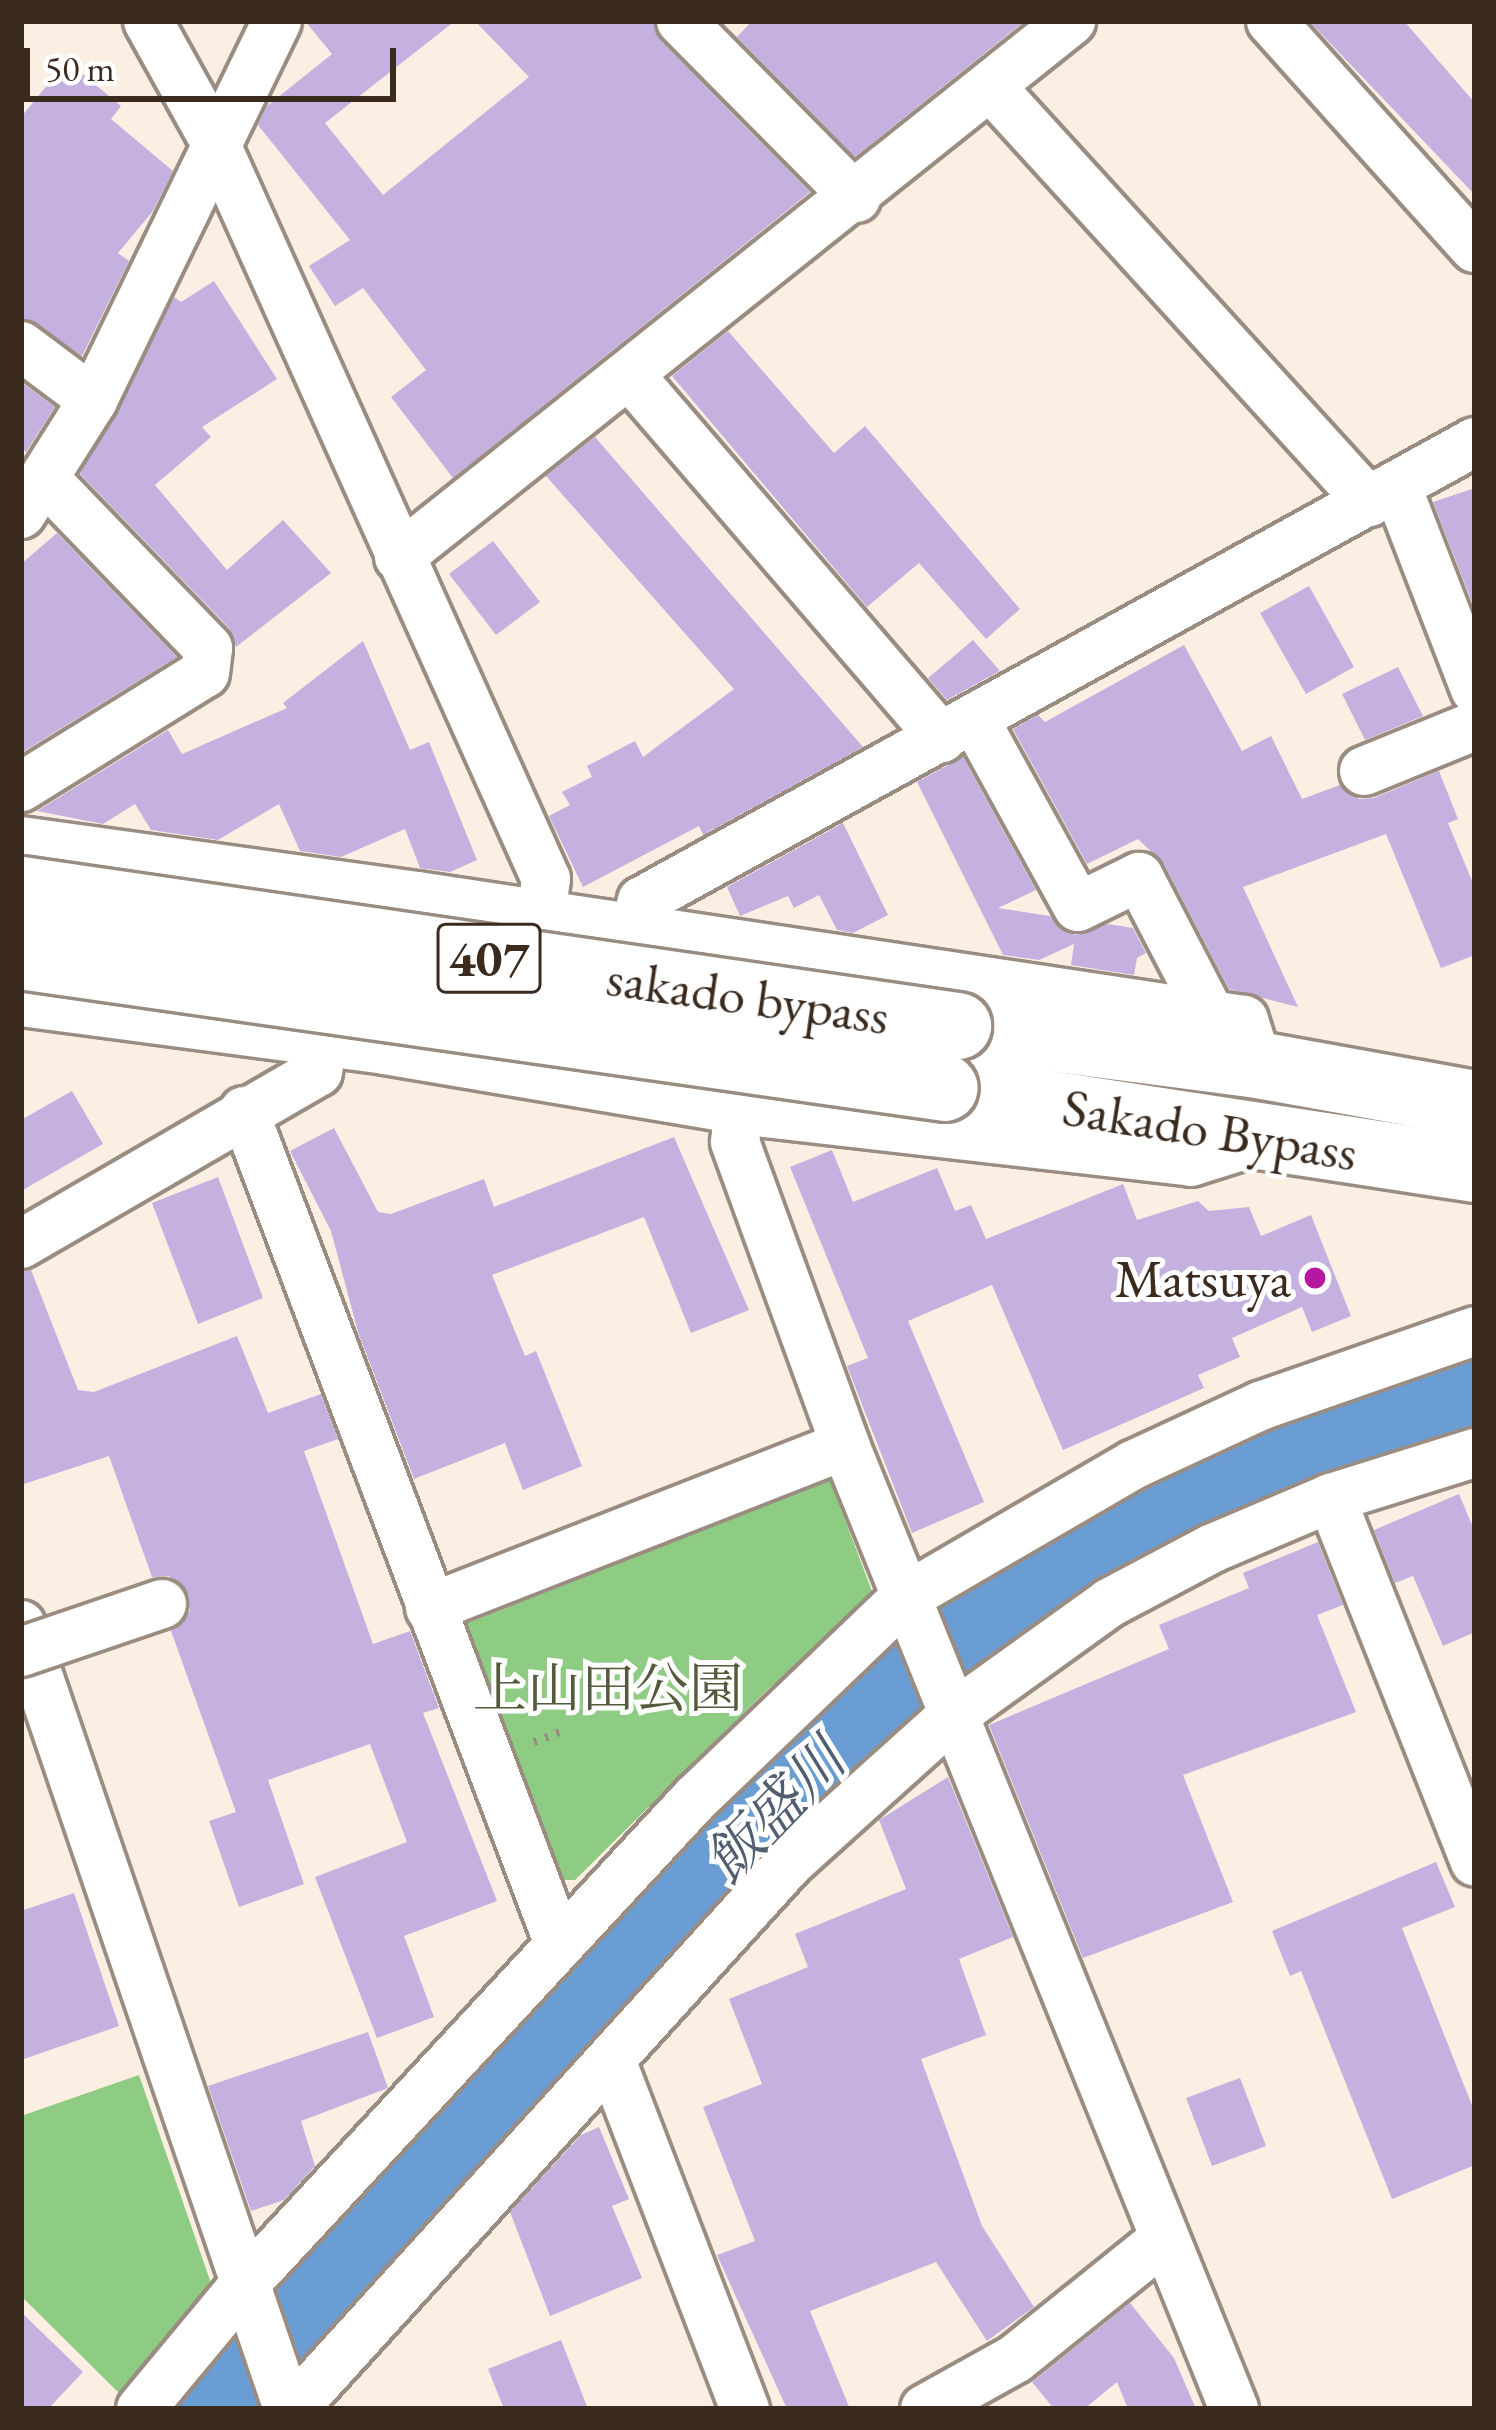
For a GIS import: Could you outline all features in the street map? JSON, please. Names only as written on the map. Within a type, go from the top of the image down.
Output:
[{"type":"highway","name":"sakado bypass","points":[[21,890],[951,1057]]},
{"type":"highway","name":"sakado bypass","points":[[21,956],[951,1057],[1258,1065],[1475,1104]]},
{"type":"highway","name":"Sakado Bypass","points":[[951,1057],[1264,1138],[1475,1168]]},
{"type":"street","points":[[148,21],[214,140],[546,879],[542,913]]},
{"type":"street","points":[[21,788],[206,673],[208,648],[33,496],[93,400],[214,140],[277,21]]},
{"type":"street","points":[[681,21],[856,198]]},
{"type":"street","points":[[1271,21],[1475,248]]},
{"type":"street","points":[[399,557],[856,198],[990,86],[1036,30]]},
{"type":"street","points":[[990,86],[1383,494],[1475,689]]},
{"type":"street","points":[[21,346],[93,400]]},
{"type":"street","points":[[632,378],[959,729],[1078,907],[1139,877],[1210,1014]]},
{"type":"street","points":[[635,929],[643,901],[1475,442]]},
{"type":"street","points":[[1364,771],[1475,726]]},
{"type":"street","points":[[21,841],[542,913],[1244,1020],[1258,1065]]},
{"type":"street","points":[[385,1050],[417,896]]},
{"type":"street","points":[[21,1002],[385,1050],[738,1110],[1191,1162],[1264,1138]]},
{"type":"street","points":[[21,1244],[318,1072],[323,1041]]},
{"type":"street","points":[[738,1110],[735,1142],[845,1445],[1162,2241],[1234,2409]]},
{"type":"street","points":[[244,1111],[559,1944]]},
{"type":"street","points":[[141,2409],[248,2298],[559,1944],[695,1799],[909,1606],[1022,1526],[1239,1416],[1475,1331]]},
{"type":"street","points":[[430,1608],[845,1445]]},
{"type":"street","points":[[21,1625],[248,2298],[288,2403],[790,1862],[948,1705],[1109,1603],[1331,1498],[1475,1453]]},
{"type":"street","points":[[1331,1498],[1475,1861]]},
{"type":"street","points":[[21,1652],[162,1604]]},
{"type":"street","points":[[611,2060],[746,2409]]},
{"type":"street","points":[[925,2409],[1015,2359],[1162,2241]]},
{"type":"green space","name":"上山田公園","points":[[830,1480],[876,1602],[767,1690],[575,1880],[560,1880],[465,1624]]},
{"type":"green space","points":[[139,2075],[214,2292],[119,2393],[21,2296],[21,2116]]},
{"type":"building","points":[[305,21],[455,21],[325,123],[383,195],[529,77],[475,21],[653,21],[661,41],[810,192],[453,478],[391,397],[426,370],[363,288],[335,306],[309,266],[350,240],[258,125],[267,106],[332,54]]},
{"type":"building","points":[[752,21],[1025,21],[855,157],[737,37]]},
{"type":"building","points":[[1309,21],[1404,21],[1475,103],[1475,195]]},
{"type":"building","points":[[67,61],[121,106],[111,119],[173,171],[153,211],[118,253],[129,261],[82,356],[21,318],[21,117]]},
{"type":"building","points":[[214,281],[277,379],[202,427],[211,437],[155,485],[227,570],[283,520],[331,573],[236,647],[229,628],[80,474],[174,297],[181,302]]},
{"type":"building","points":[[728,331],[834,453],[865,426],[1020,609],[986,639],[919,563],[867,607],[672,376]]},
{"type":"building","points":[[21,382],[55,407],[26,452],[21,448]]},
{"type":"building","points":[[595,437],[863,747],[703,835],[699,826],[583,887],[549,816],[570,805],[562,792],[592,777],[587,766],[635,741],[643,757],[734,689],[546,476]]},
{"type":"building","points":[[1475,488],[1475,610],[1433,502]]},
{"type":"building","points":[[57,533],[177,657],[21,753],[21,564]]},
{"type":"building","points":[[493,541],[540,602],[496,635],[449,574]]},
{"type":"building","points":[[1309,586],[1354,667],[1306,694],[1260,613]]},
{"type":"building","points":[[973,640],[1000,671],[947,700],[928,678]]},
{"type":"building","points":[[363,641],[410,750],[429,742],[477,860],[450,872],[420,868],[405,829],[341,857],[300,851],[279,804],[218,840],[151,830],[135,804],[103,824],[37,811],[168,730],[182,754],[287,708],[283,703]]},
{"type":"building","points":[[1184,645],[1242,751],[1271,736],[1302,799],[1340,785],[1359,799],[1374,798],[1439,771],[1458,819],[1448,823],[1475,888],[1475,955],[1441,968],[1386,834],[1243,887],[1298,1007],[1229,989],[1164,864],[1138,839],[1087,864],[1013,729],[1038,715],[1045,722]]},
{"type":"building","points":[[1398,667],[1423,716],[1365,740],[1342,694]]},
{"type":"building","points":[[963,757],[1036,890],[998,908],[1050,916],[1075,935],[1108,924],[1133,928],[1146,953],[1137,958],[1134,975],[1071,965],[1074,944],[1039,960],[1003,955],[917,782]]},
{"type":"building","points":[[843,823],[888,915],[853,933],[837,930],[819,895],[794,908],[788,896],[740,916],[727,887]]},
{"type":"building","points":[[72,1091],[103,1144],[21,1191],[21,1120]]},
{"type":"building","points":[[334,1128],[378,1212],[391,1214],[484,1179],[494,1207],[674,1137],[749,1310],[691,1333],[644,1217],[492,1275],[525,1356],[536,1351],[582,1466],[523,1490],[505,1443],[414,1479],[358,1332],[331,1231],[290,1151]]},
{"type":"building","points":[[832,1150],[853,1202],[937,1168],[955,1211],[971,1205],[986,1239],[1123,1184],[1137,1220],[1198,1201],[1209,1211],[1249,1207],[1261,1236],[1311,1215],[1351,1316],[1312,1332],[1302,1307],[1232,1338],[1240,1357],[1198,1375],[1204,1388],[1063,1450],[992,1285],[908,1321],[984,1502],[912,1533],[847,1366],[868,1358],[790,1167]]},
{"type":"building","points":[[218,1177],[263,1298],[198,1324],[152,1203]]},
{"type":"building","points":[[31,1270],[78,1390],[94,1392],[237,1336],[268,1413],[321,1394],[338,1439],[304,1451],[373,1644],[410,1631],[439,1708],[423,1713],[497,1901],[404,1936],[434,2017],[377,2038],[315,1877],[407,1842],[370,1744],[268,1780],[304,1884],[239,1907],[209,1821],[236,1812],[171,1631],[190,1611],[188,1594],[169,1576],[152,1577],[109,1456],[21,1485],[21,1272]]},
{"type":"building","points":[[1459,1494],[1475,1532],[1475,1632],[1443,1646],[1413,1576],[1395,1583],[1374,1530]]},
{"type":"building","points":[[1318,1542],[1343,1605],[1317,1615],[1356,1712],[1183,1775],[1233,1902],[1083,1958],[989,1725],[1169,1649],[1159,1625],[1249,1588],[1243,1573]]},
{"type":"building","points":[[948,1777],[1013,1937],[959,1959],[986,2035],[921,2059],[982,2226],[1034,2307],[987,2341],[936,2262],[810,2311],[850,2409],[787,2409],[717,2255],[755,2241],[703,2107],[762,2084],[729,1999],[808,1967],[795,1934],[906,1889],[879,1820]]},
{"type":"building","points":[[1436,1862],[1455,1907],[1402,1928],[1475,2113],[1475,2165],[1392,2199],[1301,1971],[1290,1976],[1272,1931]]},
{"type":"building","points":[[74,1893],[119,2026],[21,2060],[21,1911]]},
{"type":"building","points":[[368,2032],[388,2088],[301,2121],[315,2166],[284,2200],[251,2211],[208,2086]]},
{"type":"building","points":[[1240,2078],[1266,2146],[1212,2166],[1186,2098]]},
{"type":"building","points":[[599,2127],[629,2199],[612,2206],[642,2278],[550,2316],[510,2212],[581,2135]]},
{"type":"building","points":[[1130,2303],[1174,2358],[1196,2409],[1128,2409],[1117,2382],[1084,2409],[1054,2409],[1032,2382]]},
{"type":"building","points":[[21,2312],[83,2372],[48,2409],[21,2409]]},
{"type":"building","points":[[561,2340],[588,2409],[504,2409],[488,2369]]},
{"type":"waterway","name":"飯盛川","points":[[204,2409],[889,1692],[991,1612],[1166,1512],[1301,1453],[1475,1397]]},
{"type":"place","name":"Matsuya","points":[[1315,1278]]}]
